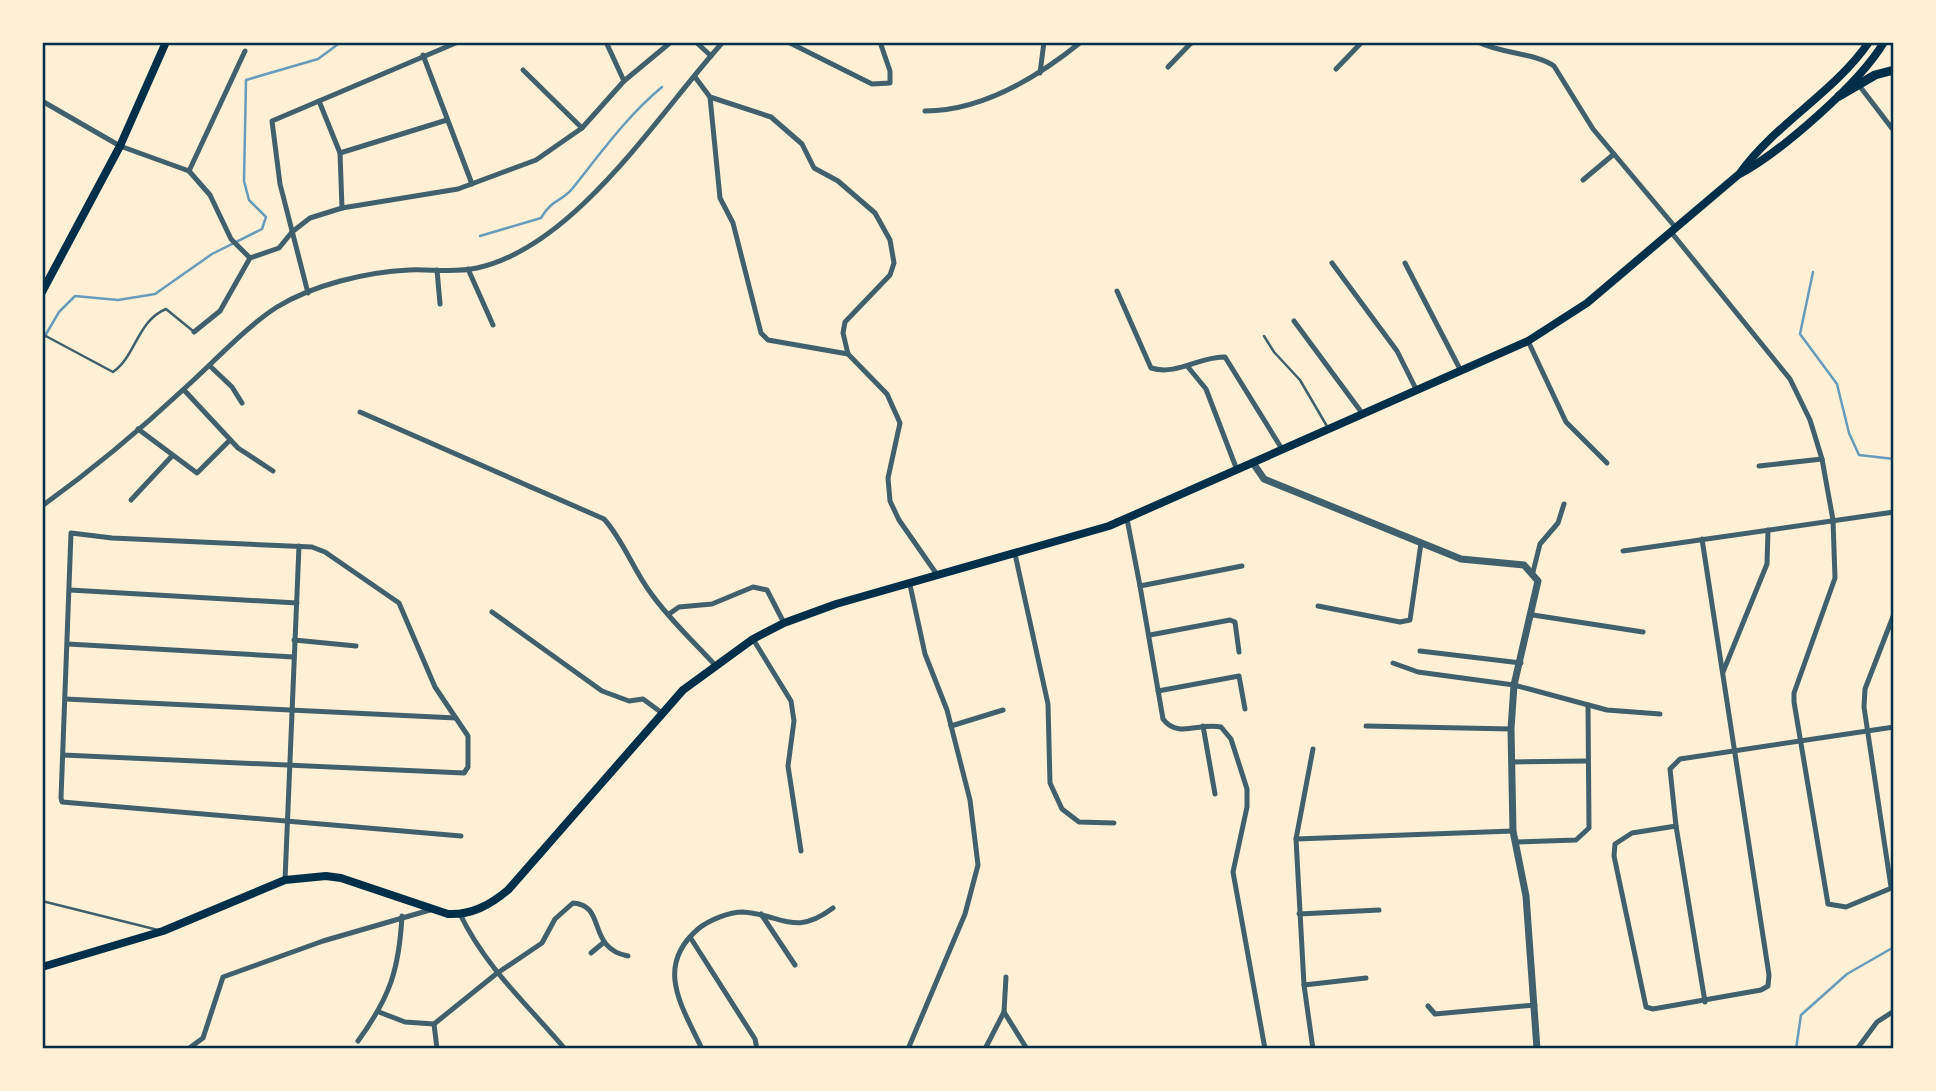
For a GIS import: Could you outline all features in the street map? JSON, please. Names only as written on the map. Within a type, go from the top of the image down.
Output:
[{"type":"main road","points":[[42,292],[120,146],[166,42]]},
{"type":"main road","points":[[42,967],[163,931],[285,880],[326,876],[341,878],[430,910],[460,914],[492,904],[508,890],[683,690],[753,639],[783,623],[836,604],[910,585],[1127,519],[1528,341],[1587,303],[1738,175],[1752,156],[1842,74],[1869,42]]},
{"type":"main road","points":[[1839,96],[1884,42]]},
{"type":"main road","points":[[1738,175],[1760,164],[1839,96],[1875,75],[1894,70]]},
{"type":"street","points":[[309,293],[280,184],[272,121],[458,42]]},
{"type":"street","points":[[606,42],[624,81]]},
{"type":"street","points":[[194,332],[219,311],[250,258],[272,253],[310,218],[342,208],[420,197],[472,184],[536,160],[582,128],[624,81],[671,42]]},
{"type":"street","points":[[696,42],[711,56]]},
{"type":"street","points":[[42,506],[184,390],[275,308],[309,293],[372,275],[467,270],[492,264],[555,231],[634,148],[723,42]]},
{"type":"street","points":[[788,42],[872,84],[883,86],[890,83],[891,77],[880,42]]},
{"type":"street","points":[[1040,73],[1044,42]]},
{"type":"street","points":[[925,111],[946,109],[1010,90],[1040,73],[1081,42]]},
{"type":"street","points":[[1171,42],[1192,42]]},
{"type":"street","points":[[1168,67],[1192,42]]},
{"type":"street","points":[[1336,69],[1362,42]]},
{"type":"street","points":[[1478,42],[1517,56],[1545,60],[1554,66],[1592,129],[1790,379],[1810,420],[1822,459],[1833,520],[1835,578],[1794,693],[1828,904],[1846,907],[1893,887],[1866,732],[1865,689],[1894,614]]},
{"type":"street","points":[[189,171],[245,51]]},
{"type":"street","points":[[423,55],[472,184]]},
{"type":"street","points":[[523,70],[582,128]]},
{"type":"street","points":[[695,77],[710,97],[720,198],[733,223],[761,333],[768,341],[848,354]]},
{"type":"street","points":[[1858,84],[1894,131]]},
{"type":"street","points":[[710,97],[771,117],[802,144],[814,168],[838,181],[875,213],[890,240],[894,263],[890,275],[845,322],[843,333],[848,354],[887,394],[896,411],[900,423],[888,478],[890,501],[899,520],[938,576]]},
{"type":"street","points":[[42,100],[120,146],[189,171],[209,195],[238,249],[250,258]]},
{"type":"street","points":[[319,101],[340,153],[342,208]]},
{"type":"street","points":[[340,153],[447,120]]},
{"type":"street","points":[[1583,180],[1614,154]]},
{"type":"street","points":[[1332,263],[1396,351],[1416,389]]},
{"type":"street","points":[[1405,263],[1461,371]]},
{"type":"street","points":[[437,270],[440,304]]},
{"type":"street","points":[[467,270],[493,325]]},
{"type":"street","points":[[1117,291],[1151,368],[1159,370],[1188,367],[1216,357],[1226,357],[1282,449]]},
{"type":"street","points":[[1294,321],[1362,413]]},
{"type":"street","points":[[1528,341],[1566,422],[1607,463]]},
{"type":"street","points":[[209,366],[232,387],[242,403]]},
{"type":"street","points":[[1188,367],[1206,389],[1237,470]]},
{"type":"street","points":[[184,390],[230,440],[273,471]]},
{"type":"street","points":[[360,412],[604,519],[616,532],[626,558],[645,586],[715,665]]},
{"type":"street","points":[[138,429],[197,473],[230,440]]},
{"type":"street","points":[[131,500],[172,456]]},
{"type":"street","points":[[1759,466],[1822,459]]},
{"type":"street","points":[[1253,463],[1264,479],[1461,559],[1508,561],[1524,565],[1533,572],[1539,590],[1514,685],[1511,762],[1513,831],[1525,896],[1535,1005],[1536,1049]]},
{"type":"street","points":[[1533,572],[1541,544],[1559,523],[1564,504]]},
{"type":"street","points":[[1623,551],[1894,512]]},
{"type":"street","points":[[1127,519],[1163,719],[1173,729],[1216,725],[1226,731],[1240,759],[1247,789],[1247,807],[1233,872],[1265,1049]]},
{"type":"street","points":[[1722,674],[1749,614],[1767,564],[1768,530]]},
{"type":"street","points":[[63,755],[464,773],[468,767],[467,736],[435,687],[398,603],[325,552],[299,546],[112,538],[71,533],[61,798],[68,805],[461,836]]},
{"type":"street","points":[[1676,826],[1632,833],[1615,844],[1614,856],[1646,1007],[1653,1009],[1705,1002],[1761,990],[1768,986],[1769,975],[1702,539]]},
{"type":"street","points":[[1318,606],[1400,622],[1410,620],[1413,615],[1421,542]]},
{"type":"street","points":[[285,880],[299,546]]},
{"type":"street","points":[[1015,554],[1048,704],[1050,783],[1062,809],[1079,822],[1114,824]]},
{"type":"street","points":[[1140,586],[1242,566]]},
{"type":"street","points":[[908,1049],[965,914],[978,864],[970,800],[951,726],[925,654],[910,585]]},
{"type":"street","points":[[669,614],[679,607],[712,604],[753,587],[767,590],[783,623]]},
{"type":"street","points":[[70,590],[296,603]]},
{"type":"street","points":[[492,612],[601,691],[629,701],[643,699],[662,713]]},
{"type":"street","points":[[1533,615],[1643,632]]},
{"type":"street","points":[[1150,635],[1230,620],[1235,622],[1239,652]]},
{"type":"street","points":[[753,639],[790,701],[794,721],[788,766],[801,851]]},
{"type":"street","points":[[295,640],[356,646]]},
{"type":"street","points":[[68,644],[294,657]]},
{"type":"street","points":[[1420,651],[1521,663]]},
{"type":"street","points":[[1393,663],[1431,674],[1514,685],[1623,712],[1661,714]]},
{"type":"street","points":[[1158,691],[1239,676],[1245,709]]},
{"type":"street","points":[[65,699],[456,718]]},
{"type":"street","points":[[1515,842],[1576,840],[1589,828],[1588,705]]},
{"type":"street","points":[[951,726],[1003,710]]},
{"type":"street","points":[[1203,726],[1214,794]]},
{"type":"street","points":[[1366,726],[1511,729]]},
{"type":"street","points":[[1705,1002],[1676,826],[1670,769],[1680,759],[1894,727]]},
{"type":"street","points":[[1313,749],[1296,839],[1304,985],[1313,1049]]},
{"type":"street","points":[[1511,762],[1587,761]]},
{"type":"street","points":[[1296,839],[1513,831]]},
{"type":"street","points":[[379,1012],[405,1022],[434,1024],[496,974],[542,943],[555,919],[573,903],[581,903],[593,913],[603,943],[628,956]]},
{"type":"street","points":[[702,1049],[679,1001],[674,980],[674,963],[690,937],[714,919],[739,912],[761,914],[793,925],[807,923],[833,908]]},
{"type":"street","points":[[188,1049],[203,1038],[223,977],[402,916],[430,910]]},
{"type":"street","points":[[1299,914],[1379,910]]},
{"type":"street","points":[[460,914],[475,947],[496,974],[524,1000],[565,1049]]},
{"type":"street","points":[[761,914],[795,965]]},
{"type":"street","points":[[358,1041],[379,1012],[394,979],[402,916]]},
{"type":"street","points":[[690,937],[755,1039],[757,1049]]},
{"type":"street","points":[[590,953],[603,943]]},
{"type":"street","points":[[985,1049],[1004,1012],[1006,977]]},
{"type":"street","points":[[1304,985],[1366,978]]},
{"type":"street","points":[[1427,1006],[1435,1013],[1535,1005]]},
{"type":"street","points":[[1857,1049],[1877,1022],[1894,1011]]},
{"type":"street","points":[[1004,1012],[1027,1049]]},
{"type":"street","points":[[434,1024],[437,1049]]},
{"type":"lane","points":[[42,334],[113,372],[139,332],[159,312],[166,310],[194,332]]},
{"type":"lane","points":[[1264,336],[1273,352],[1300,380],[1328,428]]},
{"type":"lane","points":[[42,901],[163,931]]},
{"type":"waterway","points":[[42,341],[59,312],[75,296],[118,300],[155,294],[212,254],[262,229],[266,217],[249,200],[244,181],[246,80],[318,59],[341,42]]},
{"type":"waterway","points":[[480,236],[541,218],[549,207],[572,189],[626,123],[662,87]]},
{"type":"waterway","points":[[1813,272],[1800,334],[1837,384],[1849,433],[1859,455],[1894,459]]},
{"type":"waterway","points":[[1796,1049],[1801,1015],[1847,974],[1894,947]]}]
